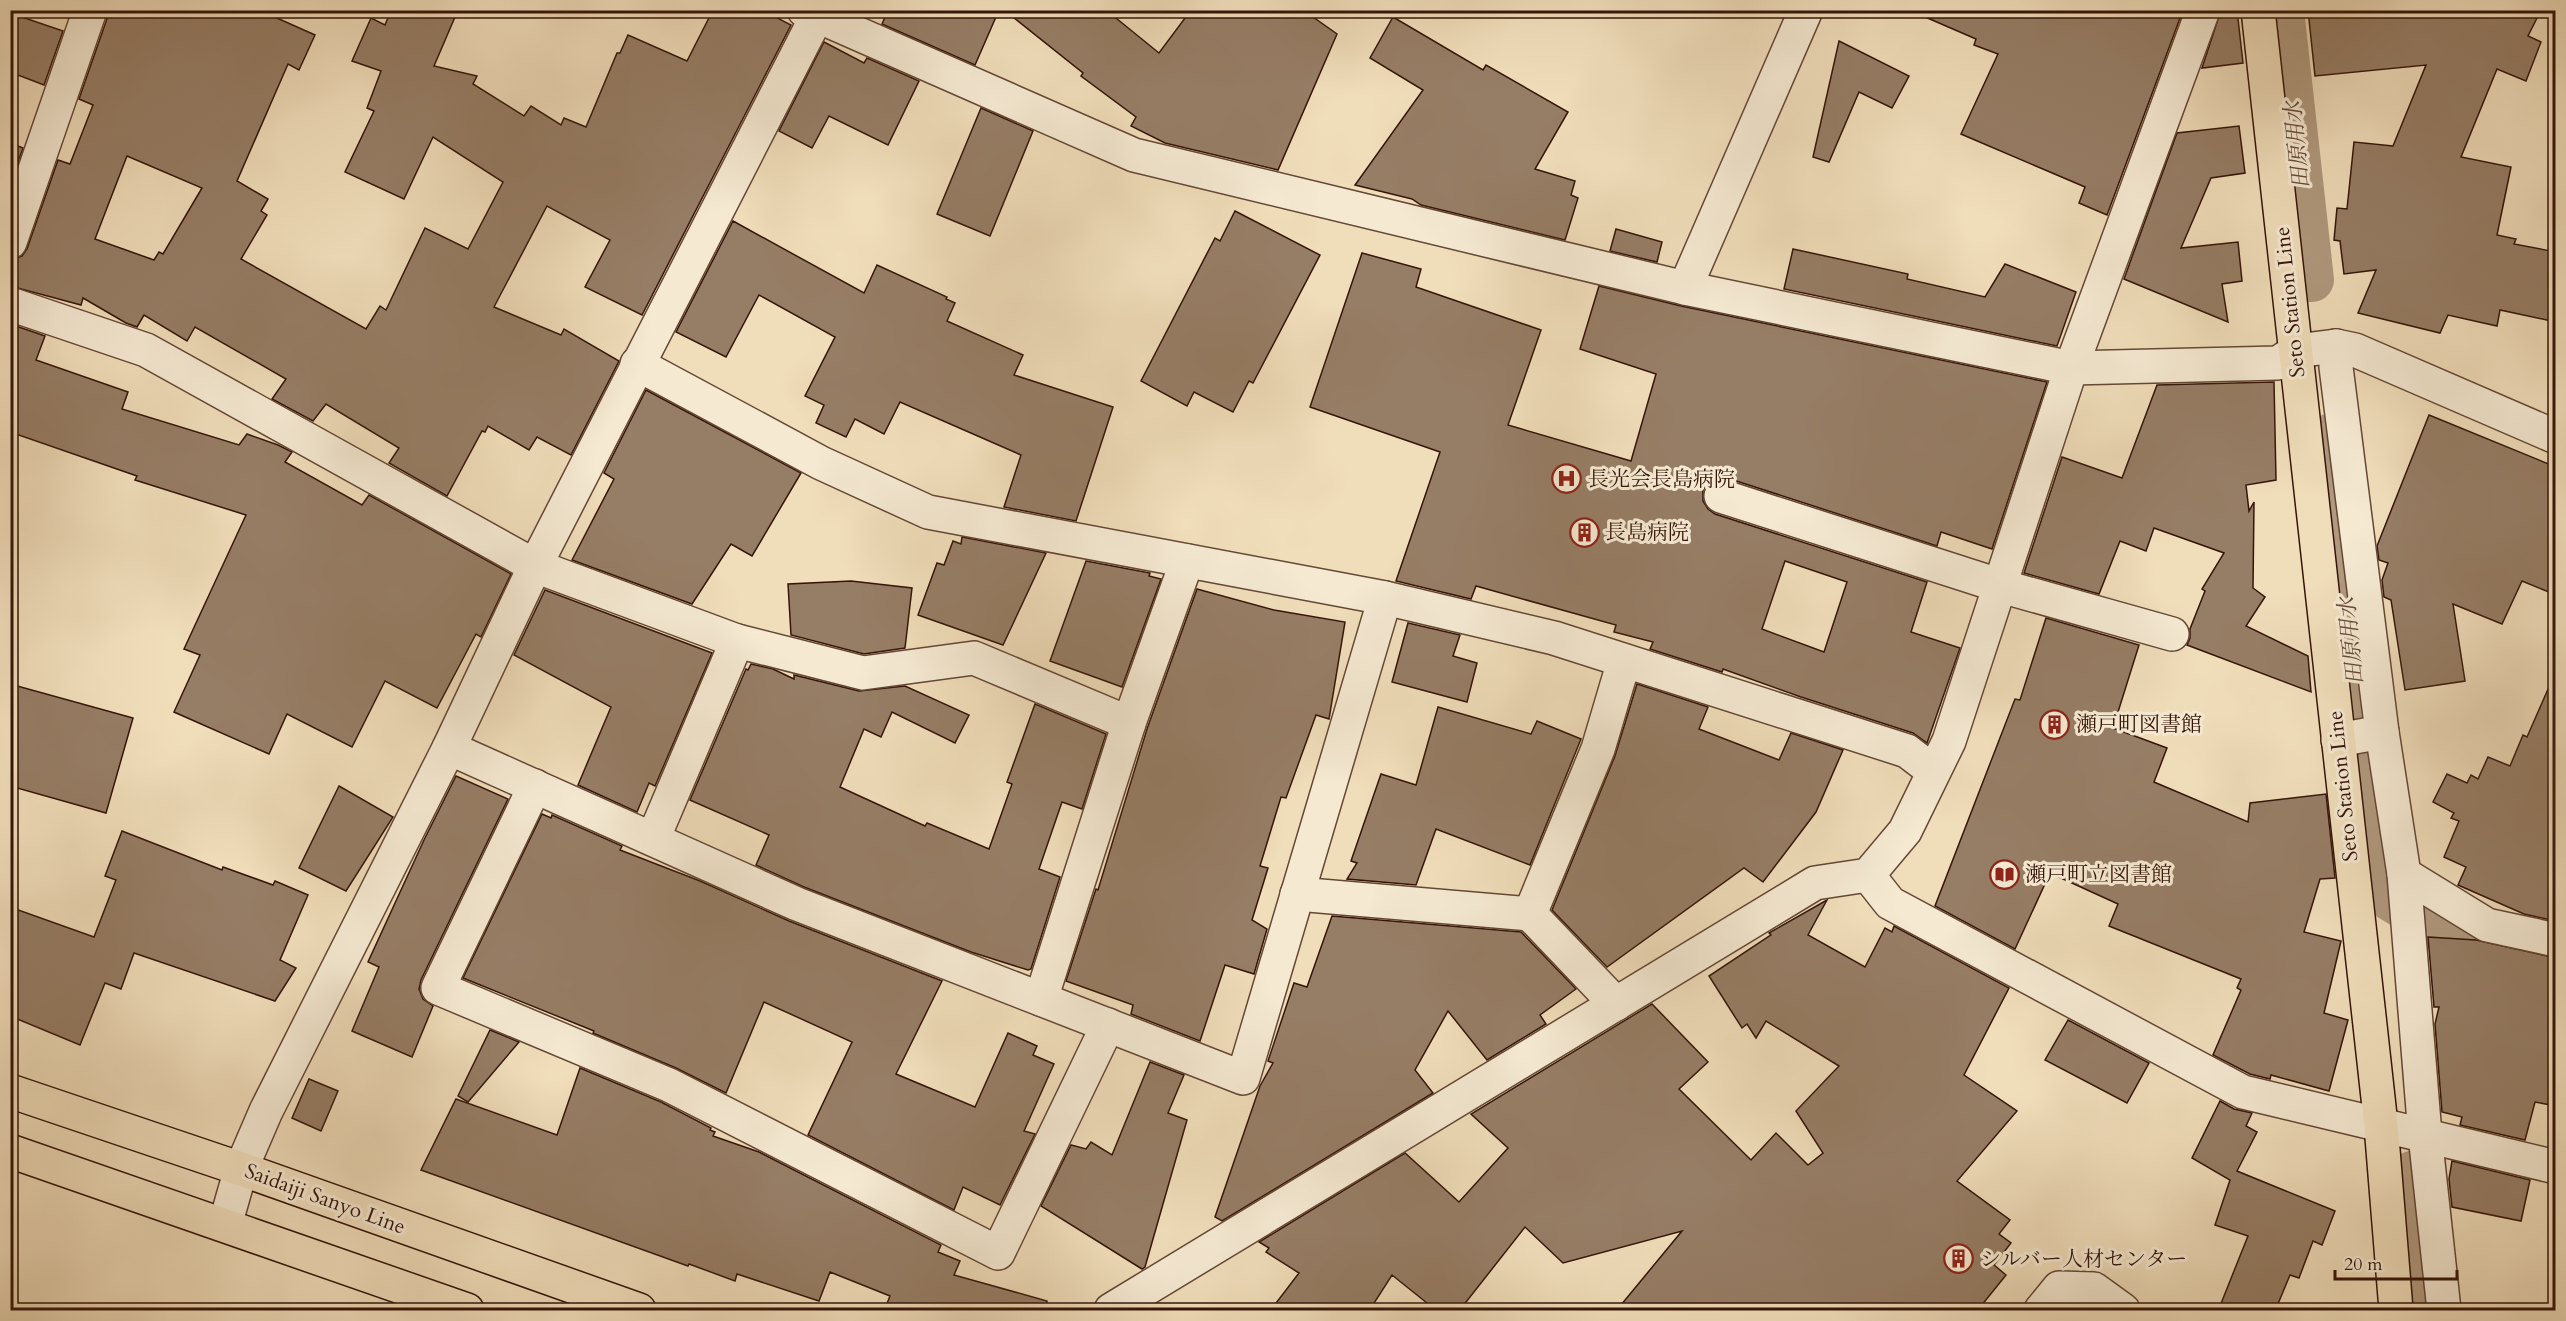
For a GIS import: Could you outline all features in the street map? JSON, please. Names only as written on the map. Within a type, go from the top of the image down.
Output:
[{"type":"main road","name":"Seto Station Line","points":[[2258,10],[2295,351],[2360,736],[2380,1125],[2396,1311]]},
{"type":"main road","name":"Saidaiji Sanyo Line","points":[[10,1091],[241,1169],[639,1311]]},
{"type":"main road","points":[[10,1151],[467,1311]]},
{"type":"street","points":[[10,242],[90,10]]},
{"type":"street","points":[[1685,288],[1806,10]]},
{"type":"street","points":[[1111,1311],[1815,883],[1868,875],[1905,831],[1949,741],[2071,368],[2203,10]]},
{"type":"street","points":[[225,1225],[241,1169],[266,1112],[449,748],[535,566],[814,13],[1134,155],[1685,288],[2071,368],[2278,363],[2295,351],[2336,346],[2355,350],[2556,437]]},
{"type":"street","points":[[10,304],[146,350],[535,566],[737,641],[863,673],[974,658],[1129,723]]},
{"type":"street","points":[[2336,346],[2360,736],[2404,874],[2425,1135],[2444,1311]]},
{"type":"street","points":[[637,364],[821,463],[928,512],[1385,598],[1554,638],[1907,751],[1933,771]]},
{"type":"street","points":[[1722,496],[2001,586],[2172,634]]},
{"type":"street","points":[[1041,999],[1129,723],[1187,561]]},
{"type":"street","points":[[449,748],[797,904],[1243,1078],[1385,598]]},
{"type":"street","points":[[653,839],[737,641]]},
{"type":"street","points":[[1530,914],[1598,749],[1624,661]]},
{"type":"street","points":[[535,786],[438,988],[669,1085],[998,1253],[1108,1025]]},
{"type":"street","points":[[2404,874],[2487,925],[2556,940]]},
{"type":"street","points":[[1868,875],[1890,903],[2243,1092],[2556,1167]]},
{"type":"street","points":[[1297,894],[1530,914],[1616,1004]]},
{"type":"street","points":[[2041,1311],[2059,1288],[2094,1289],[2123,1311]]},
{"type":"building","points":[[110,10],[259,10],[315,35],[299,70],[288,64],[237,181],[268,199],[261,211],[267,215],[241,259],[366,329],[380,306],[386,310],[425,228],[468,249],[503,182],[433,137],[404,199],[345,172],[374,111],[367,108],[381,71],[352,61],[371,18],[385,25],[391,10],[458,10],[434,66],[477,76],[473,84],[524,116],[531,106],[561,125],[564,118],[586,127],[617,53],[620,53],[628,35],[687,61],[713,10],[762,10],[791,25],[642,315],[585,287],[610,240],[547,206],[494,307],[561,335],[564,329],[619,361],[571,455],[537,437],[529,450],[488,426],[485,432],[482,431],[447,496],[389,463],[399,448],[326,404],[313,421],[272,399],[286,379],[195,327],[187,341],[144,315],[137,327],[83,298],[81,305],[10,286],[10,260],[22,256],[27,249],[58,160],[70,164],[93,105],[79,99]],"holes":[[[127,156],[202,188],[163,254],[159,252],[154,260],[95,239]]]},
{"type":"building","points":[[888,10],[999,10],[975,65],[882,24]]},
{"type":"building","points":[[1004,10],[1106,10],[1159,53],[1191,10],[1303,10],[1337,34],[1278,170],[1165,143],[1131,126],[1136,117],[1081,76],[1083,73]]},
{"type":"building","points":[[1909,10],[2183,10],[2107,215],[2079,203],[2085,187],[1961,134],[1998,54],[1974,45],[1976,39]]},
{"type":"building","points":[[2221,10],[2237,10],[2243,63],[2202,68]]},
{"type":"building","points":[[2308,10],[2541,10],[2528,36],[2541,42],[2526,81],[2497,69],[2461,157],[2511,167],[2497,235],[2516,239],[2514,244],[2556,252],[2556,322],[2500,310],[2497,326],[2448,315],[2440,333],[2358,313],[2376,270],[2344,274],[2340,241],[2334,240],[2337,208],[2347,209],[2354,142],[2393,146],[2426,65],[2315,76]]},
{"type":"building","points":[[10,13],[63,31],[44,85],[10,72]]},
{"type":"building","points":[[1393,17],[1483,70],[1486,65],[1568,112],[1535,169],[1575,181],[1571,195],[1578,198],[1565,240],[1421,205],[1412,199],[1355,185],[1423,90],[1370,58]]},
{"type":"building","points":[[1839,41],[1909,76],[1892,108],[1859,92],[1829,162],[1813,157]]},
{"type":"building","points":[[824,42],[864,63],[867,58],[919,81],[888,145],[829,116],[812,148],[779,131]]},
{"type":"building","points":[[981,108],[1033,131],[990,236],[937,214]]},
{"type":"building","points":[[2239,126],[2245,173],[2211,178],[2181,248],[2238,242],[2242,281],[2222,284],[2228,322],[2124,279],[2177,133]]},
{"type":"building","points":[[10,143],[23,148],[10,183]]},
{"type":"building","points":[[1235,211],[1320,255],[1253,383],[1249,381],[1233,412],[1194,392],[1187,406],[1141,381],[1215,238],[1220,241]]},
{"type":"building","points":[[733,221],[864,293],[877,265],[947,297],[946,299],[955,303],[947,321],[1023,355],[1014,375],[1113,407],[1076,521],[1004,507],[1021,455],[900,402],[884,434],[855,419],[846,437],[816,423],[824,405],[805,396],[835,337],[759,295],[726,357],[676,332]]},
{"type":"building","points":[[1616,229],[1662,242],[1657,262],[1610,251]]},
{"type":"building","points":[[1793,249],[1908,274],[1907,279],[1985,297],[2005,264],[2076,292],[2057,346],[1784,289]]},
{"type":"building","points":[[1362,253],[1421,269],[1416,287],[1541,330],[1508,425],[1631,461],[1656,374],[1580,349],[1599,286],[1681,306],[2047,382],[1992,549],[1941,532],[1937,546],[1727,478],[1716,478],[1709,482],[1703,490],[1703,501],[1715,514],[1927,582],[1911,632],[1960,648],[1927,743],[1913,733],[1723,669],[1722,672],[1650,649],[1653,642],[1614,632],[1616,625],[1476,586],[1471,599],[1396,581],[1440,452],[1310,407]],"holes":[[[1785,561],[1847,582],[1824,652],[1762,629]]]},
{"type":"building","points":[[10,324],[45,336],[36,360],[128,392],[122,409],[239,445],[247,434],[278,445],[292,452],[285,462],[362,505],[369,495],[511,574],[481,637],[476,634],[437,708],[385,681],[352,747],[287,714],[269,754],[174,712],[200,655],[184,649],[246,515],[135,480],[137,476],[10,432]]},
{"type":"building","points":[[2274,382],[2276,480],[2246,485],[2249,511],[2254,502],[2253,588],[2265,597],[2246,626],[2308,656],[2311,692],[2187,645],[2190,629],[2205,591],[2202,589],[2224,553],[2154,528],[2146,551],[2120,541],[2099,594],[2024,573],[2062,457],[2122,478],[2157,385]]},
{"type":"building","points":[[646,390],[801,473],[752,556],[731,544],[692,604],[572,560],[614,479],[604,473]]},
{"type":"building","points":[[2429,415],[2556,467],[2556,595],[2522,581],[2502,624],[2453,604],[2465,681],[2405,690],[2391,600],[2384,597],[2382,580],[2388,563],[2379,560],[2377,546]]},
{"type":"building","points":[[962,537],[1046,553],[1003,645],[918,615],[937,563],[944,565],[953,541],[961,544]]},
{"type":"building","points":[[1086,561],[1150,573],[1149,576],[1161,579],[1122,687],[1050,661]]},
{"type":"building","points":[[851,581],[912,588],[905,648],[864,654],[791,635],[788,584]]},
{"type":"building","points":[[1197,589],[1274,610],[1345,622],[1329,719],[1316,715],[1286,798],[1281,797],[1260,866],[1268,868],[1252,920],[1267,929],[1254,974],[1225,965],[1200,1041],[1131,1014],[1133,1005],[1066,981],[1096,889],[1098,890],[1147,729]]},
{"type":"building","points":[[545,590],[712,653],[655,786],[649,783],[637,812],[578,785],[611,707],[514,655]]},
{"type":"building","points":[[2046,618],[2139,645],[2113,728],[2167,748],[2154,782],[2248,822],[2250,803],[2326,794],[2335,878],[2320,879],[2304,932],[2341,941],[2324,1013],[2348,1020],[2329,1091],[2271,1075],[2270,1079],[2250,1074],[2213,1055],[2241,990],[2237,988],[2241,979],[2109,926],[2118,904],[2050,873],[2015,949],[1935,906],[2015,699],[2020,700]]},
{"type":"building","points":[[1408,623],[1460,635],[1453,656],[1477,663],[1467,702],[1392,682]]},
{"type":"building","points":[[751,664],[773,669],[794,679],[794,675],[859,691],[905,686],[969,715],[955,743],[892,712],[881,737],[864,729],[840,787],[925,826],[927,823],[989,849],[1012,784],[1007,782],[1035,704],[1106,734],[1082,809],[1062,802],[1039,869],[1060,877],[1031,969],[971,952],[804,887],[756,865],[769,835],[690,800],[746,669],[748,670]]},
{"type":"building","points":[[2556,671],[2556,921],[2524,914],[2458,885],[2466,867],[2444,857],[2459,821],[2451,818],[2454,813],[2433,802],[2447,774],[2467,783],[2471,775],[2478,779],[2488,757],[2510,766],[2523,735],[2527,737]]},
{"type":"building","points":[[10,684],[133,718],[106,813],[10,786]]},
{"type":"building","points":[[1637,684],[1708,707],[1699,729],[1779,760],[1791,733],[1843,750],[1816,812],[1763,882],[1744,868],[1607,967],[1552,910],[1615,756]]},
{"type":"building","points":[[1438,707],[1531,734],[1537,721],[1581,739],[1530,865],[1436,829],[1416,885],[1347,879],[1357,863],[1351,861],[1381,774],[1416,785]]},
{"type":"building","points":[[456,776],[508,799],[421,980],[419,989],[423,999],[433,1006],[412,1057],[352,1031],[379,967],[368,962]]},
{"type":"building","points":[[339,786],[393,817],[346,891],[299,868]]},
{"type":"building","points":[[542,814],[551,818],[552,815],[622,846],[620,850],[700,881],[789,921],[942,981],[896,1074],[975,1107],[1008,1033],[1037,1046],[1033,1055],[1054,1064],[1024,1131],[1035,1134],[1000,1205],[963,1187],[954,1210],[808,1135],[852,1042],[764,1002],[726,1093],[676,1068],[593,1033],[594,1031],[463,978]]},
{"type":"building","points":[[122,831],[222,870],[223,867],[273,885],[275,881],[308,895],[280,960],[296,968],[275,1001],[134,953],[121,989],[105,983],[80,1045],[10,1016],[10,907],[94,937],[116,880],[105,876]]},
{"type":"building","points":[[1827,900],[1808,935],[1865,967],[1885,928],[1892,932],[1894,926],[2009,988],[1964,1075],[2017,1111],[1957,1181],[2010,1220],[1999,1234],[2011,1243],[1994,1265],[2006,1275],[1977,1311],[1616,1311],[1682,1231],[1563,1263],[1525,1227],[1459,1311],[1437,1311],[1392,1275],[1369,1311],[1270,1311],[1299,1273],[1266,1252],[1269,1248],[1259,1242],[1405,1153],[1459,1202],[1508,1148],[1471,1114],[1652,1004],[1708,1062],[1679,1089],[1751,1160],[1776,1133],[1808,1165],[1823,1153],[1796,1111],[1839,1066],[1766,1021],[1756,1038],[1747,1024],[1742,1028],[1709,976],[1771,935],[1769,933]]},
{"type":"building","points":[[1332,916],[1521,932],[1576,989],[1540,1015],[1546,1024],[1487,1060],[1448,1011],[1415,1070],[1433,1093],[1222,1221],[1215,1217],[1260,1086],[1273,1063],[1268,1061],[1294,983],[1307,987]]},
{"type":"building","points":[[2428,937],[2476,940],[2556,958],[2556,1106],[2535,1102],[2525,1140],[2460,1125],[2462,1117],[2442,1112],[2435,1024],[2439,1007],[2434,1007]]},
{"type":"building","points":[[2068,1020],[2149,1063],[2127,1103],[2045,1060]]},
{"type":"building","points":[[490,1030],[519,1042],[468,1102],[458,1096]]},
{"type":"building","points":[[1150,1062],[1184,1075],[1168,1113],[1187,1120],[1145,1267],[1142,1269],[1041,1206],[1071,1145],[1086,1149],[1091,1142],[1112,1155]]},
{"type":"building","points":[[580,1068],[661,1102],[711,1128],[710,1130],[715,1132],[713,1136],[759,1152],[941,1245],[938,1252],[960,1261],[954,1275],[1047,1301],[1046,1311],[884,1311],[890,1296],[830,1272],[819,1301],[737,1274],[735,1281],[689,1264],[688,1266],[421,1170],[456,1099],[557,1135]]},
{"type":"building","points":[[309,1079],[338,1091],[321,1131],[292,1118]]},
{"type":"building","points":[[2220,1101],[2234,1109],[2252,1113],[2246,1126],[2257,1132],[2237,1171],[2335,1211],[2322,1245],[2313,1241],[2299,1278],[2290,1275],[2275,1311],[2218,1311],[2248,1236],[2215,1225],[2230,1180],[2192,1158]]},
{"type":"building","points":[[2452,1161],[2530,1180],[2521,1221],[2452,1207],[2449,1179]]},
{"type":"waterway","name":"田原用水","points":[[2282,10],[2312,280]]},
{"type":"waterway","name":"田原用水","points":[[2329,436],[2377,891],[2436,927],[2530,948]]},
{"type":"waterway","name":"田原用水","points":[[2412,1173],[2426,1310]]},
{"type":"place","name":"長光会長島病院","points":[[1567,479]]},
{"type":"place","name":"長島病院","points":[[1584,532]]},
{"type":"place","name":"瀬戸町図書館","points":[[2055,724]]},
{"type":"place","name":"瀬戸町立図書館","points":[[2004,874]]},
{"type":"place","name":"シルバー人材センター","points":[[1959,1259]]}]
